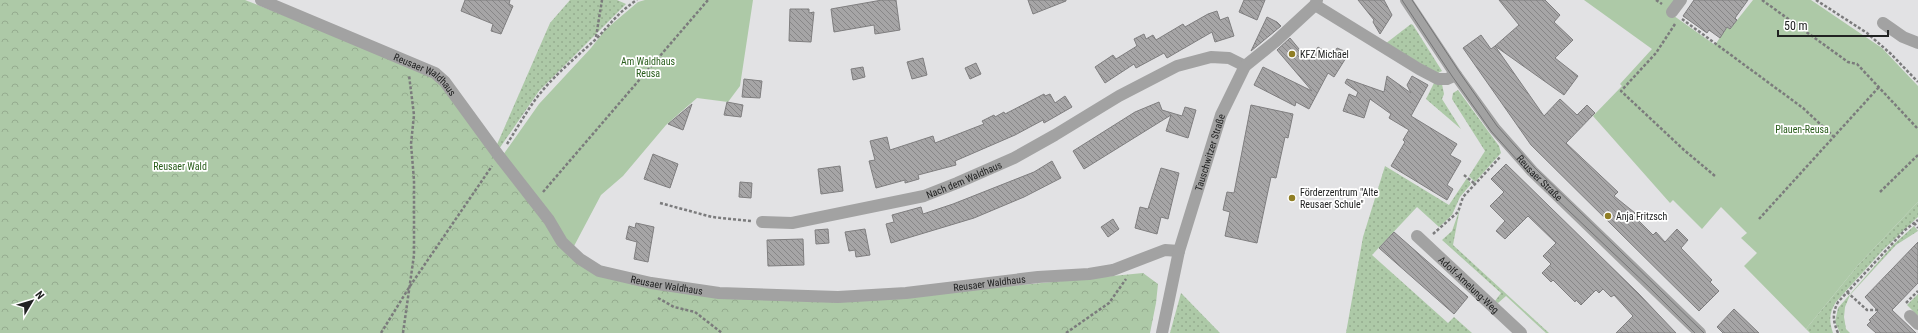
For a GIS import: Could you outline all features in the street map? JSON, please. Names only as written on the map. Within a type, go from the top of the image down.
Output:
[{"type":"street","name":"Reusaer Waldhaus","points":[[261,0],[435,73],[445,82],[499,156],[535,201],[562,242],[580,259],[599,272],[651,283],[719,293],[838,297],[906,293],[1101,272],[1113,270],[1165,250],[1179,251]]},
{"type":"street","name":"Reusaer Straße","points":[[1406,0],[1456,75],[1495,129],[1532,171],[1700,333]]},
{"type":"street","points":[[1672,12],[1681,0]]},
{"type":"street","name":"Tauschwitzer Straße","points":[[1162,333],[1179,251],[1221,115],[1245,66],[1276,41],[1316,2],[1431,75],[1446,79],[1456,75]]},
{"type":"street","points":[[1883,23],[1903,37],[1918,42]]},
{"type":"street","name":"Nach dem Waldhaus","points":[[762,222],[792,223],[924,196],[958,183],[1014,158],[1119,96],[1177,66],[1211,57],[1229,58],[1245,66]]},
{"type":"street","name":"Adolf-Amelung-Weg","points":[[1421,239],[1520,333]]},
{"type":"path","points":[[596,38],[602,0]]},
{"type":"path","points":[[381,333],[410,286],[499,156],[535,100],[570,61],[596,38],[627,6],[637,0]]},
{"type":"path","points":[[535,201],[708,0]]},
{"type":"path","points":[[1656,0],[1672,12]]},
{"type":"path","points":[[1762,0],[1848,62],[1857,64],[1918,129]]},
{"type":"path","points":[[1816,0],[1867,33],[1891,54],[1918,82]]},
{"type":"path","points":[[1715,176],[1684,150],[1621,91],[1656,53],[1680,17],[1803,108],[1833,136]]},
{"type":"path","points":[[403,333],[414,255],[415,208],[411,144],[414,115],[407,62]]},
{"type":"path","points":[[1758,219],[1833,136],[1879,88]]},
{"type":"path","points":[[1421,239],[1458,212],[1463,197],[1510,146]]},
{"type":"path","points":[[1880,192],[1918,155]]},
{"type":"path","points":[[1464,175],[1475,184]]},
{"type":"path","points":[[660,203],[712,217],[762,222]]},
{"type":"path","points":[[1838,333],[1833,321],[1833,311],[1838,302],[1905,230],[1918,220]]},
{"type":"path","points":[[1914,223],[1918,228]]},
{"type":"path","points":[[1066,333],[1109,303],[1128,276]]},
{"type":"path","points":[[1910,316],[1918,291],[1914,287]]},
{"type":"path","points":[[1847,292],[1867,310],[1880,310]]},
{"type":"path","points":[[656,297],[674,307],[695,312],[722,333]]},
{"type":"green space","name":"Reusaer Wald","points":[[0,0],[245,0],[434,75],[575,259],[720,297],[907,296],[1143,273],[1158,284],[1150,333],[0,333]]},
{"type":"green space","points":[[570,0],[617,0],[626,4],[539,91],[499,149],[495,149],[550,23]]},
{"type":"green space","name":"Am Waldhaus Reusa","points":[[645,0],[753,0],[740,86],[728,102],[697,98],[666,125],[623,176],[601,195],[573,248],[503,155],[539,104],[591,48],[605,30],[638,2]]},
{"type":"green space","name":"Plauen-Reusa","points":[[1584,0],[1675,0],[1667,11],[1715,45],[1727,27],[1730,29],[1753,0],[1811,0],[1882,48],[1918,86],[1918,202],[1859,264],[1806,329],[1744,266],[1757,253],[1741,238],[1747,233],[1721,207],[1702,229],[1673,200],[1670,203],[1593,116],[1622,86],[1620,84],[1652,49]]},
{"type":"green space","points":[[1411,24],[1442,71],[1438,73],[1385,44]]},
{"type":"green space","points":[[1434,83],[1442,84],[1444,94],[1442,99],[1461,129],[1426,99]]},
{"type":"green space","points":[[1458,90],[1499,146],[1501,153],[1475,182],[1469,176],[1485,151],[1452,99],[1453,93]]},
{"type":"green space","points":[[1385,166],[1449,205],[1467,178],[1471,184],[1460,197],[1452,215],[1439,227],[1417,207],[1372,255],[1448,323],[1454,317],[1472,333],[1346,333],[1363,237]]},
{"type":"green space","points":[[1918,202],[1918,217],[1883,250],[1836,302],[1830,317],[1833,333],[1810,333],[1806,329],[1859,264]]},
{"type":"green space","points":[[1460,208],[1453,245],[1549,333],[1546,333],[1506,296],[1498,303],[1495,301],[1501,293],[1442,240],[1452,231]]},
{"type":"green space","points":[[1914,226],[1918,231],[1896,245],[1850,295],[1845,307],[1844,317],[1846,329],[1850,333],[1840,333],[1835,322],[1838,308],[1893,245]]},
{"type":"green space","points":[[1181,293],[1220,333],[1170,333]]},
{"type":"green space","points":[[1918,294],[1918,316],[1907,305]]},
{"type":"building","points":[[465,0],[510,0],[509,4],[513,6],[501,34],[491,31],[493,24],[461,11]]},
{"type":"building","points":[[882,0],[896,0],[900,30],[875,34],[874,25],[834,32],[831,9]]},
{"type":"building","points":[[1028,0],[1066,0],[1066,1],[1033,14]]},
{"type":"building","points":[[1244,0],[1265,0],[1257,20],[1239,12]]},
{"type":"building","points":[[1358,0],[1384,0],[1392,15],[1380,34],[1373,22],[1374,20]]},
{"type":"building","points":[[1499,0],[1545,0],[1560,15],[1554,22],[1573,40],[1555,58],[1578,76],[1564,95],[1495,46],[1519,25]]},
{"type":"building","points":[[1694,0],[1748,0],[1735,18],[1737,20],[1730,29],[1727,27],[1720,38],[1709,30],[1707,33],[1683,16]]},
{"type":"building","points":[[790,9],[809,9],[809,13],[814,12],[811,42],[789,41]]},
{"type":"building","points":[[1217,11],[1220,20],[1228,17],[1234,36],[1215,42],[1212,32],[1167,58],[1164,53],[1136,68],[1134,64],[1105,83],[1095,67],[1113,55],[1116,59],[1137,46],[1134,39],[1144,34],[1146,39],[1153,35],[1156,40],[1183,24],[1185,27],[1208,14]]},
{"type":"building","points":[[1267,17],[1277,22],[1281,26],[1251,51]]},
{"type":"building","points":[[1481,35],[1491,49],[1495,46],[1544,116],[1560,99],[1577,115],[1587,105],[1595,113],[1566,143],[1618,192],[1614,196],[1635,213],[1633,215],[1653,235],[1656,232],[1665,242],[1677,229],[1688,240],[1681,248],[1712,280],[1710,282],[1719,291],[1699,311],[1531,145],[1463,48]]},
{"type":"building","points":[[1290,38],[1309,61],[1318,47],[1332,56],[1337,48],[1349,53],[1334,77],[1328,73],[1309,109],[1296,102],[1295,106],[1254,85],[1263,67],[1312,91],[1277,50]]},
{"type":"building","points":[[923,58],[927,75],[912,79],[907,62]]},
{"type":"building","points":[[976,63],[981,74],[970,79],[965,68]]},
{"type":"building","points":[[863,67],[865,77],[853,80],[851,69]]},
{"type":"building","points":[[1387,76],[1411,93],[1407,85],[1412,76],[1428,85],[1411,116],[1457,144],[1450,155],[1461,161],[1447,185],[1453,189],[1447,200],[1391,166],[1405,142],[1403,140],[1409,130],[1389,118],[1391,114],[1370,99],[1364,118],[1343,111],[1349,94],[1356,97],[1358,92],[1345,83],[1347,79],[1384,92]]},
{"type":"building","points":[[744,79],[762,81],[760,98],[742,97]]},
{"type":"building","points":[[1044,94],[1045,96],[1050,94],[1055,103],[1065,96],[1072,107],[1044,123],[1043,120],[1015,135],[955,161],[956,165],[918,175],[919,179],[905,183],[905,180],[876,188],[869,161],[875,160],[870,141],[887,137],[890,150],[933,136],[935,143],[984,124],[982,121],[994,115],[995,117],[1004,112],[1005,114]]},
{"type":"building","points":[[727,102],[743,105],[741,117],[724,115]]},
{"type":"building","points":[[1159,102],[1162,110],[1182,116],[1185,107],[1196,110],[1188,138],[1166,131],[1171,115],[1084,169],[1073,151],[1135,112]]},
{"type":"building","points":[[692,104],[683,130],[668,124]]},
{"type":"building","points":[[1251,105],[1293,114],[1288,138],[1285,137],[1276,178],[1271,177],[1257,243],[1225,236],[1230,212],[1223,210],[1227,192],[1234,193]]},
{"type":"building","points":[[653,154],[678,164],[670,188],[644,179]]},
{"type":"building","points":[[1052,161],[1061,178],[1024,197],[974,218],[891,243],[886,224],[894,222],[892,215],[921,207],[923,214],[953,204],[1034,172]]},
{"type":"building","points":[[1506,164],[1639,294],[1676,333],[1616,333],[1633,316],[1614,295],[1611,297],[1603,289],[1599,293],[1596,290],[1581,305],[1576,300],[1575,302],[1553,280],[1551,282],[1542,273],[1551,264],[1543,256],[1556,243],[1528,216],[1505,239],[1496,231],[1505,221],[1490,206],[1504,192],[1491,179]]},
{"type":"building","points":[[840,166],[843,191],[821,194],[818,169]]},
{"type":"building","points":[[1161,168],[1179,173],[1168,219],[1161,217],[1157,234],[1135,228],[1140,207],[1148,209]]},
{"type":"building","points":[[740,182],[752,183],[751,198],[739,197]]},
{"type":"building","points":[[1113,219],[1119,229],[1108,237],[1101,227]]},
{"type":"building","points":[[636,223],[654,227],[648,262],[634,259],[637,242],[626,239],[629,226],[635,228]]},
{"type":"building","points":[[828,229],[829,243],[816,244],[815,230]]},
{"type":"building","points":[[865,229],[870,255],[856,257],[855,250],[849,251],[845,232]]},
{"type":"building","points":[[1394,232],[1468,297],[1454,314],[1379,248]]},
{"type":"building","points":[[803,239],[804,265],[768,266],[767,240]]},
{"type":"building","points":[[1918,242],[1918,283],[1892,310],[1916,333],[1876,333],[1867,325],[1871,321],[1869,320],[1878,311],[1865,297]]},
{"type":"building","points":[[1734,309],[1759,333],[1723,333],[1717,327]]},
{"type":"tram line","points":[[1402,0],[1452,76],[1491,131],[1529,173],[1695,333]]},
{"type":"tram line","points":[[1412,0],[1497,126],[1534,167],[1704,333]]},
{"type":"place","name":"KFZ Michael","points":[[1292,54]]},
{"type":"place","name":"Förderzentrum \"Alte Reusaer Schule\"","points":[[1292,198]]},
{"type":"place","name":"Anja Fritzsch","points":[[1608,216]]}]
